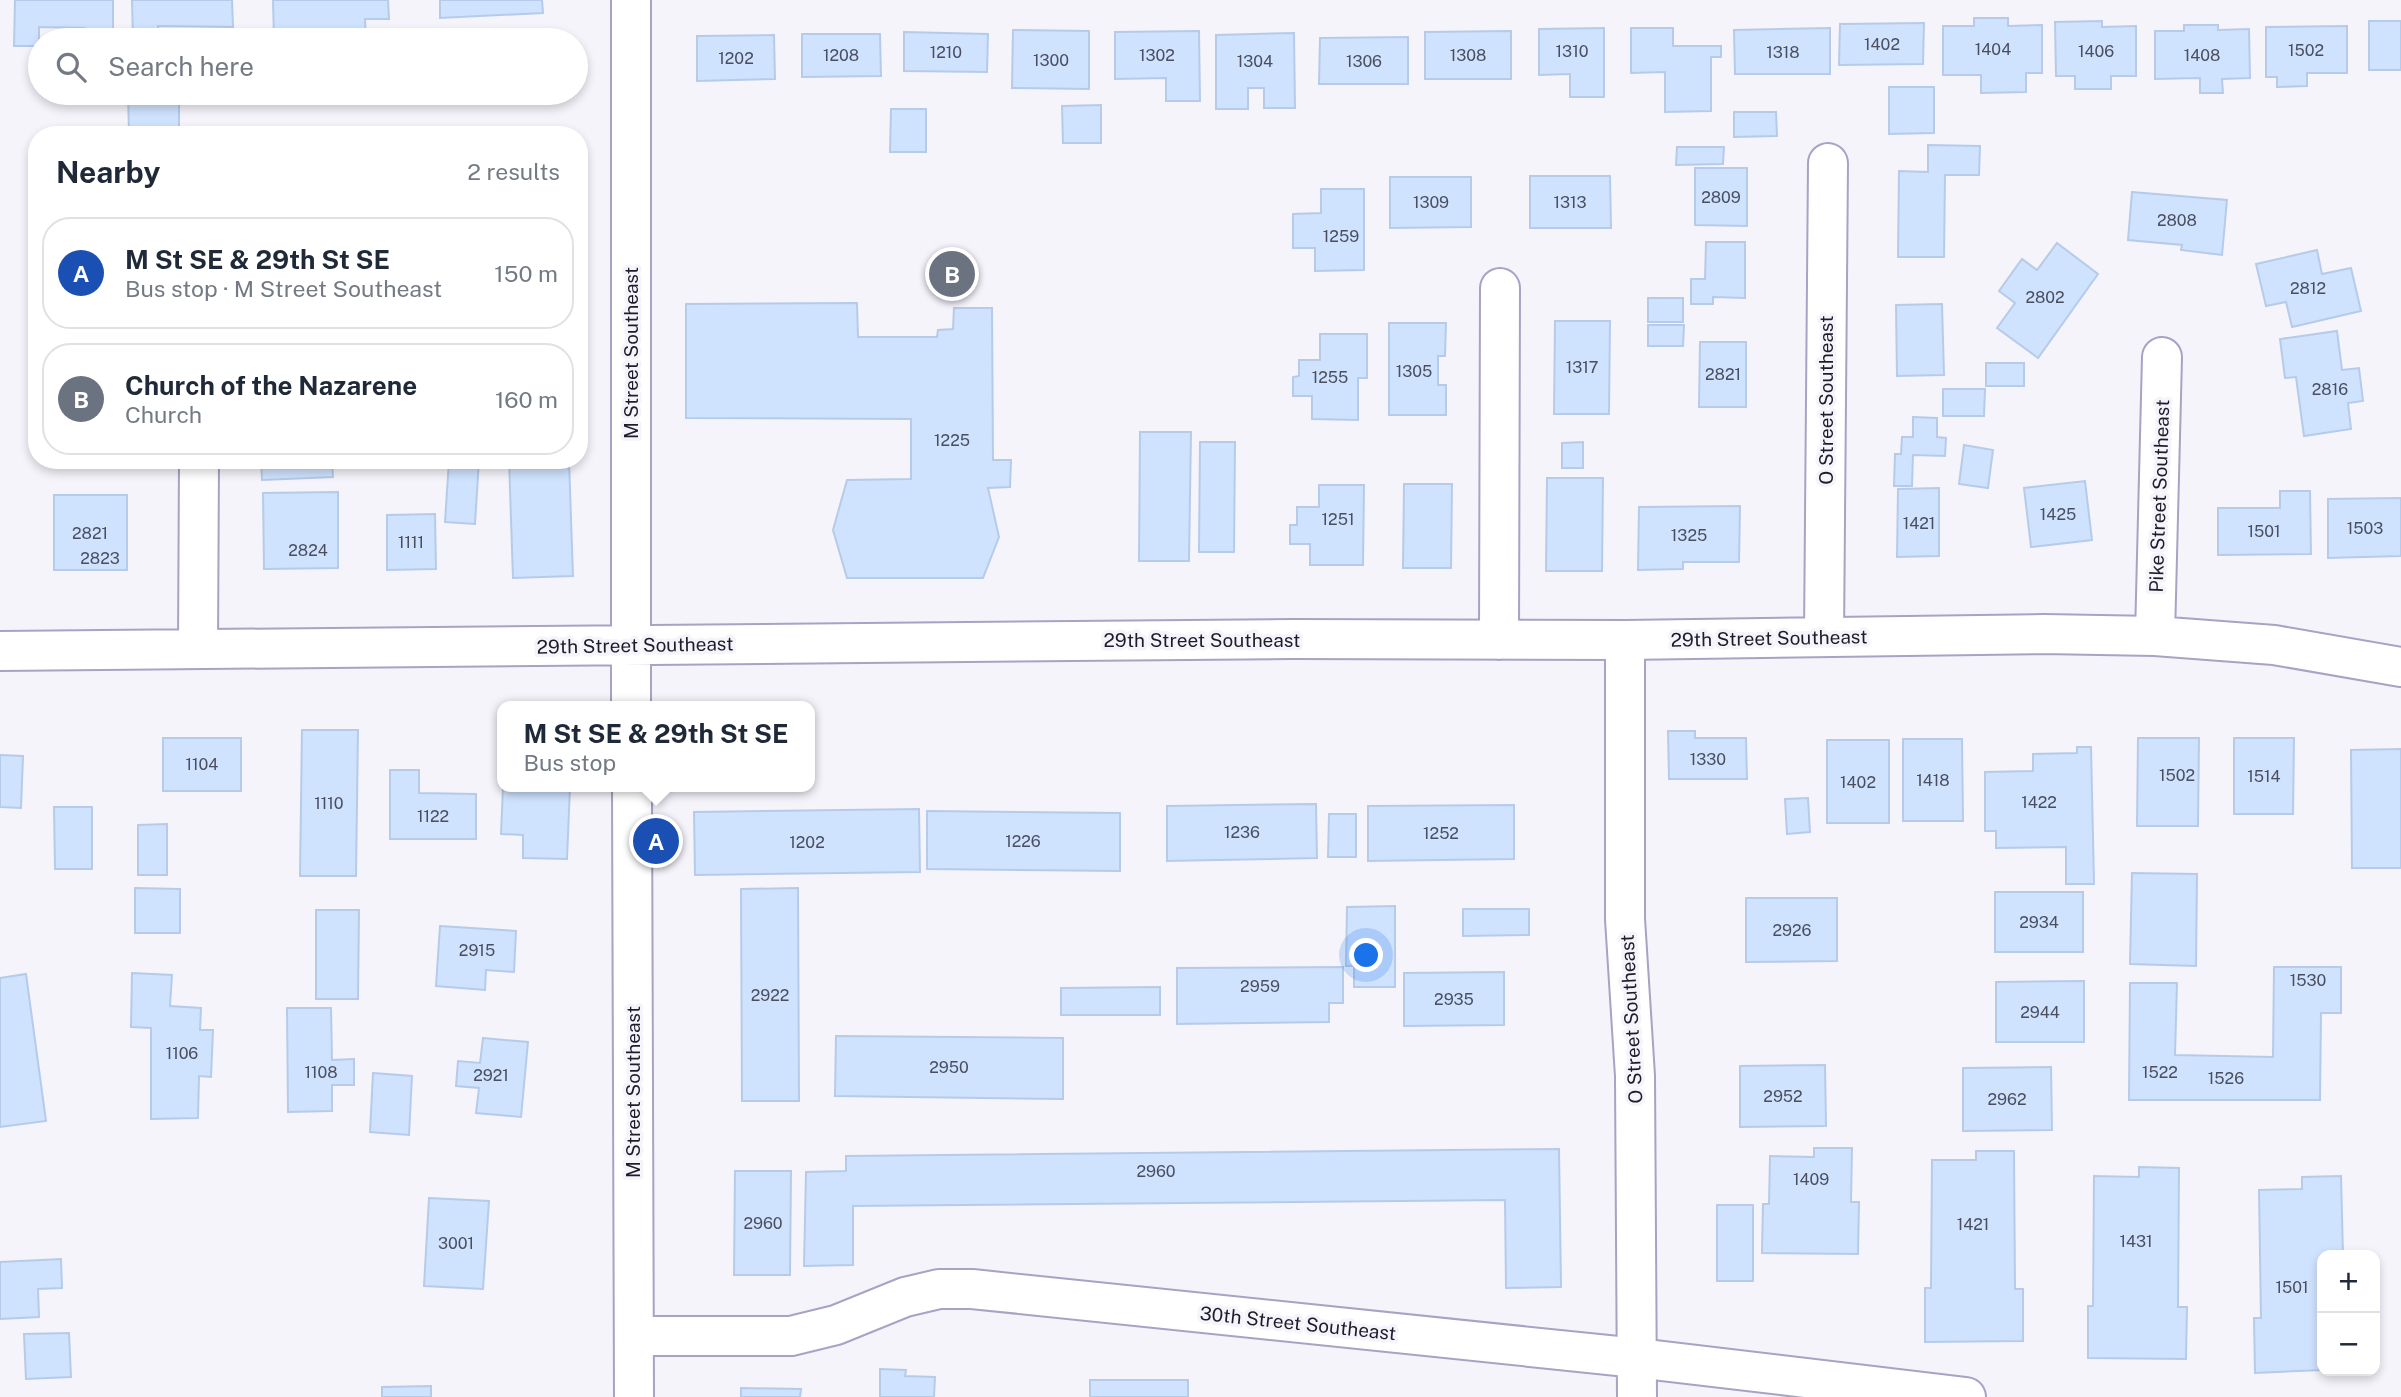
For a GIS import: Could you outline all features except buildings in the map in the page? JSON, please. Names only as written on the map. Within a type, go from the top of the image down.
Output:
[{"type":"street","name":"M Street Southeast","points":[[631,0],[631,701]]},
{"type":"street","name":"O Street Southeast","points":[[1824,637],[1828,163]]},
{"type":"street","points":[[1499,640],[1500,288]]},
{"type":"street","name":"Pike Street Southeast","points":[[2155,636],[2162,357]]},
{"type":"street","points":[[198,648],[199,469]]},
{"type":"street","name":"29th Street Southeast","points":[[0,651],[1280,639],[1625,640],[2044,634],[2155,636],[2274,645],[2401,667]]},
{"type":"street","name":"O Street Southeast","points":[[1625,640],[1625,919],[1635,1076],[1637,1397]]},
{"type":"street","name":"M Street Southeast","points":[[632,792],[634,1397]]},
{"type":"street","name":"30th Street Southeast","points":[[635,1336],[791,1336],[836,1325],[905,1297],[939,1289],[972,1289],[1637,1358],[1966,1397]]},
{"type":"place","name":"Church of the Nazarene","points":[[952,274]]},
{"type":"place","name":"M St SE & 29th St SE","points":[[656,841]]}]
